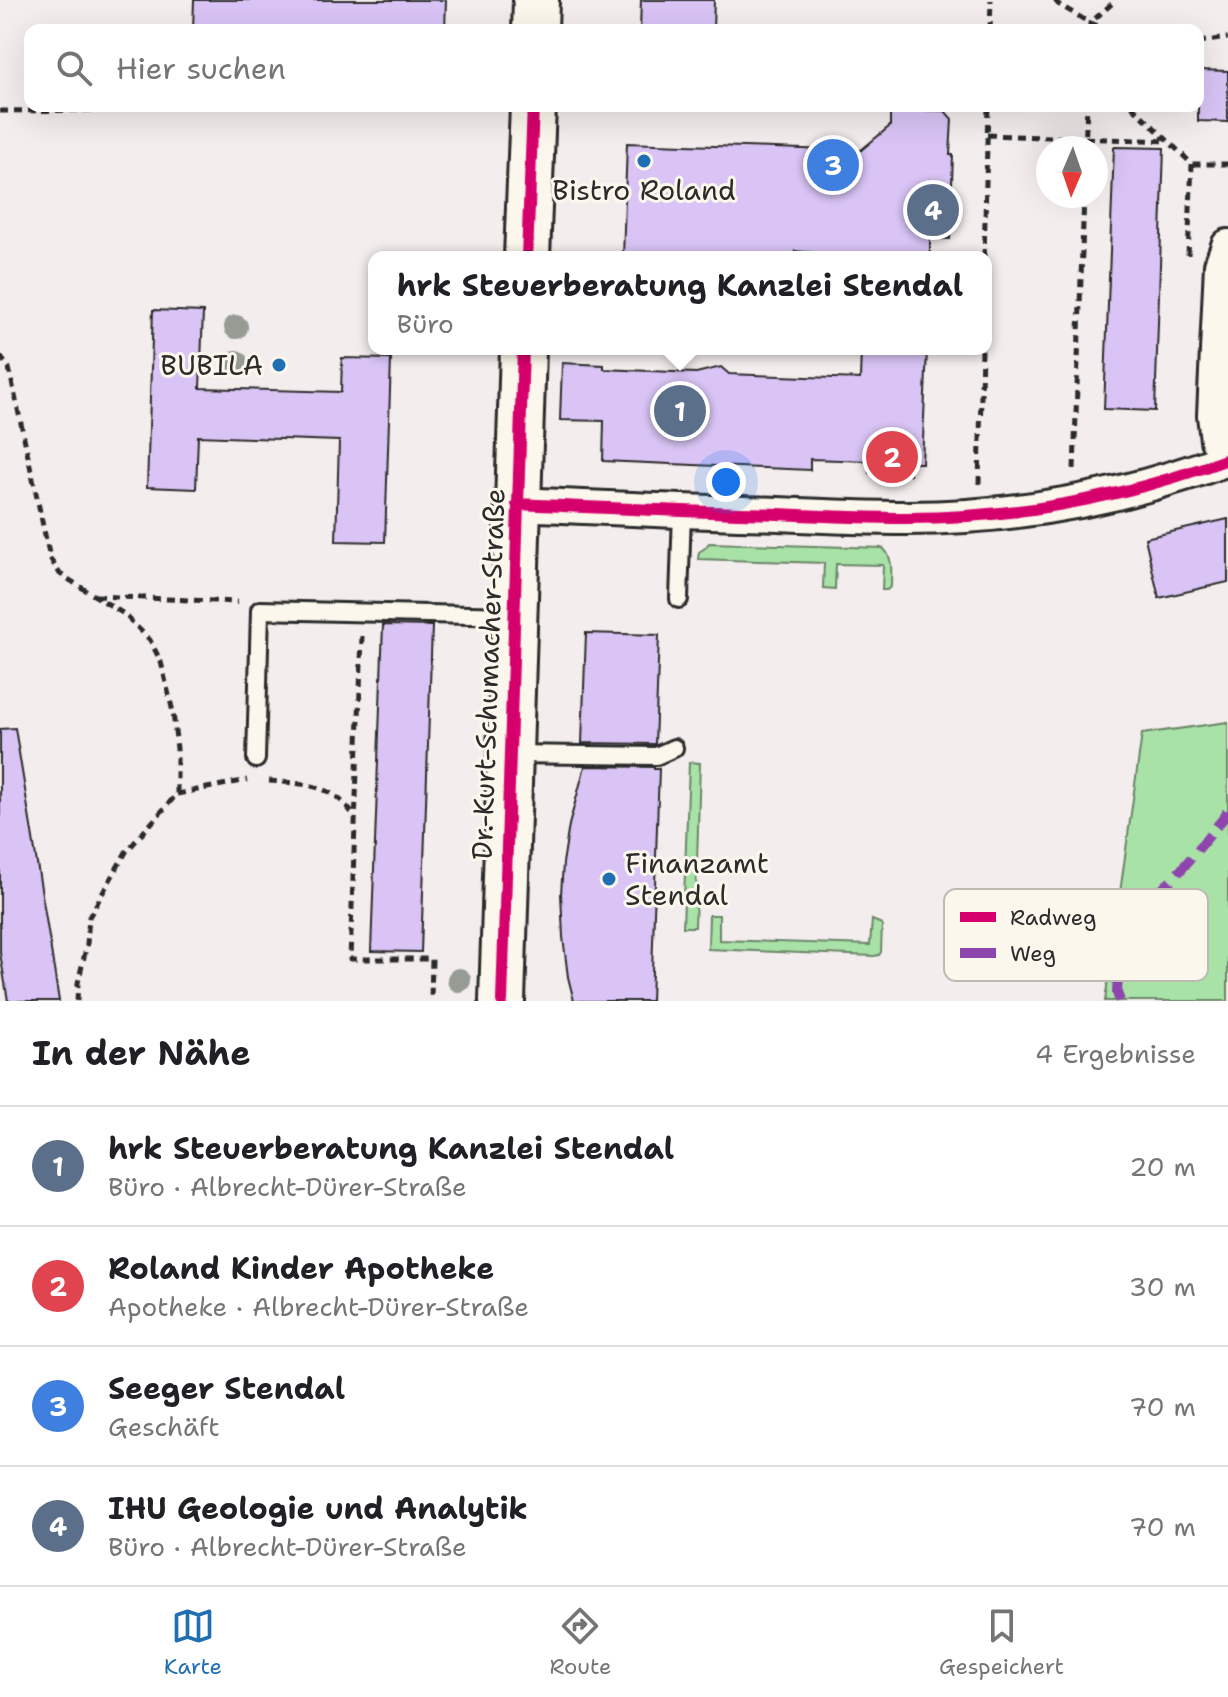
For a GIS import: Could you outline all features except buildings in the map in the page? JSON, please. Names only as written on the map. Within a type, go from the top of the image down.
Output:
[{"type":"street","points":[[535,24],[536,0]]},
{"type":"street","points":[[527,251],[533,112]]},
{"type":"street","points":[[517,504],[907,518],[979,514],[1126,492],[1227,459],[1217,440],[1214,415],[1221,265],[1228,246]]},
{"type":"street","name":"Dr.-Kurt-Schumacher-Straße","points":[[502,1001],[523,355]]},
{"type":"lane","points":[[679,599],[682,512]]},
{"type":"lane","points":[[256,759],[260,610],[514,616]]},
{"type":"lane","points":[[509,754],[656,756],[674,748]]},
{"type":"path","points":[[990,24],[991,0]]},
{"type":"path","points":[[1055,0],[1086,24]]},
{"type":"path","points":[[1093,24],[1116,0]]},
{"type":"path","points":[[1204,41],[1228,38]]},
{"type":"path","points":[[0,111],[24,111]]},
{"type":"path","points":[[984,251],[988,112]]},
{"type":"path","points":[[1085,136],[1087,112]]},
{"type":"path","points":[[1138,112],[1192,164],[1228,164]]},
{"type":"path","points":[[987,135],[1036,137]]},
{"type":"path","points":[[1108,140],[1169,141]]},
{"type":"path","points":[[1073,502],[1084,208]]},
{"type":"path","points":[[979,514],[982,355]]},
{"type":"path","points":[[0,356],[9,368],[50,558],[60,574],[124,614],[150,640],[161,662],[173,712],[177,794]]},
{"type":"path","points":[[95,596],[241,602],[260,610]]},
{"type":"path","points":[[363,611],[350,959],[432,959],[431,1001]]},
{"type":"path","points":[[77,1001],[89,917],[126,852],[177,794],[256,780]]},
{"type":"path","points":[[265,780],[325,790],[339,799],[355,817]]},
{"type":"green space","points":[[709,543],[883,548],[890,561],[891,586],[882,590],[883,565],[836,564],[835,589],[823,588],[824,563],[698,559],[699,552]]},
{"type":"green space","points":[[1228,722],[1228,1001],[1105,1001],[1108,981],[1208,981],[1208,889],[1121,889],[1142,734]]},
{"type":"green space","points":[[689,762],[700,763],[695,927],[683,927]]},
{"type":"green space","points":[[709,915],[719,915],[719,940],[870,945],[872,920],[882,924],[881,952],[874,956],[708,949]]},
{"type":"marked path","points":[[1162,889],[1226,815],[1228,808]]},
{"type":"marked path","points":[[1118,981],[1120,1001]]},
{"type":"cycle path","points":[[527,251],[533,112]]},
{"type":"cycle path","points":[[502,1001],[523,355]]},
{"type":"cycle path","points":[[517,504],[858,517],[947,517],[1070,503],[1150,484],[1228,459]]},
{"type":"place","name":"Bistro Roland","points":[[644,161]]},
{"type":"place","name":"Seeger Stendal","points":[[833,165]]},
{"type":"place","name":"IHU Geologie und Analytik","points":[[933,210]]},
{"type":"place","name":"BUBILA","points":[[279,365]]},
{"type":"place","name":"hrk Steuerberatung Kanzlei Stendal","points":[[680,411]]},
{"type":"place","name":"Roland Kinder Apotheke","points":[[892,457]]},
{"type":"place","name":"Finanzamt Stendal","points":[[609,879]]}]
